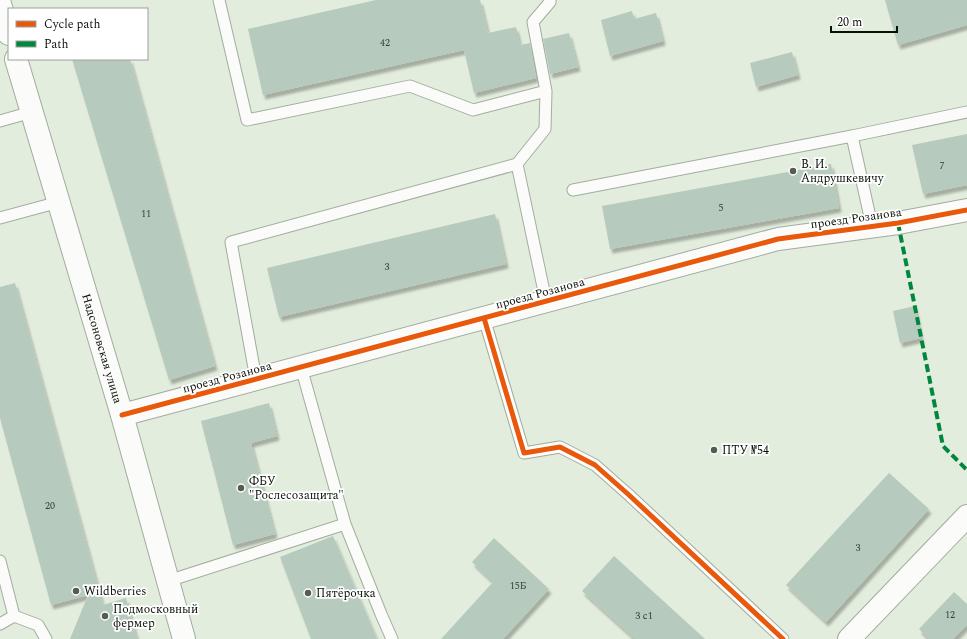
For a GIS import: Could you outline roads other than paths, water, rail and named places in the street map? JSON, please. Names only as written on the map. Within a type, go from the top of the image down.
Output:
[{"type":"street","points":[[0,4],[8,31]]},
{"type":"street","name":"Надсоновская улица","points":[[16,60],[122,415],[184,639]]},
{"type":"street","name":"проезд Розанова","points":[[122,415],[778,239],[872,226],[967,210]]},
{"type":"street","points":[[849,639],[967,516]]},
{"type":"lane","points":[[219,0],[247,120],[410,86],[473,110],[546,91]]},
{"type":"lane","points":[[256,379],[231,242],[517,164],[545,129],[546,91],[533,22],[551,0]]},
{"type":"lane","points":[[0,122],[32,112]]},
{"type":"lane","points":[[573,190],[852,136],[967,112]]},
{"type":"lane","points":[[852,136],[872,226]]},
{"type":"lane","points":[[517,164],[546,301]]},
{"type":"lane","points":[[0,218],[59,202]]},
{"type":"lane","points":[[484,318],[524,452],[560,447],[595,465],[783,639]]},
{"type":"lane","points":[[301,367],[346,524],[392,639]]},
{"type":"lane","points":[[168,581],[346,524]]},
{"type":"lane","points":[[0,561],[14,616]]},
{"type":"lane","points":[[0,624],[14,616]]},
{"type":"lane","points":[[14,616],[38,625],[46,639]]},
{"type":"place","name":"В. И. Андрушкевичу","points":[[793,171]]},
{"type":"place","name":"ПТУ №54","points":[[714,450]]},
{"type":"place","name":"ФБУ \"Рослесозащита\"","points":[[241,488]]},
{"type":"place","name":"Wildberries","points":[[76,591]]},
{"type":"place","name":"Пятёрочка","points":[[308,593]]},
{"type":"place","name":"Подмосковный фермер","points":[[105,616]]}]
